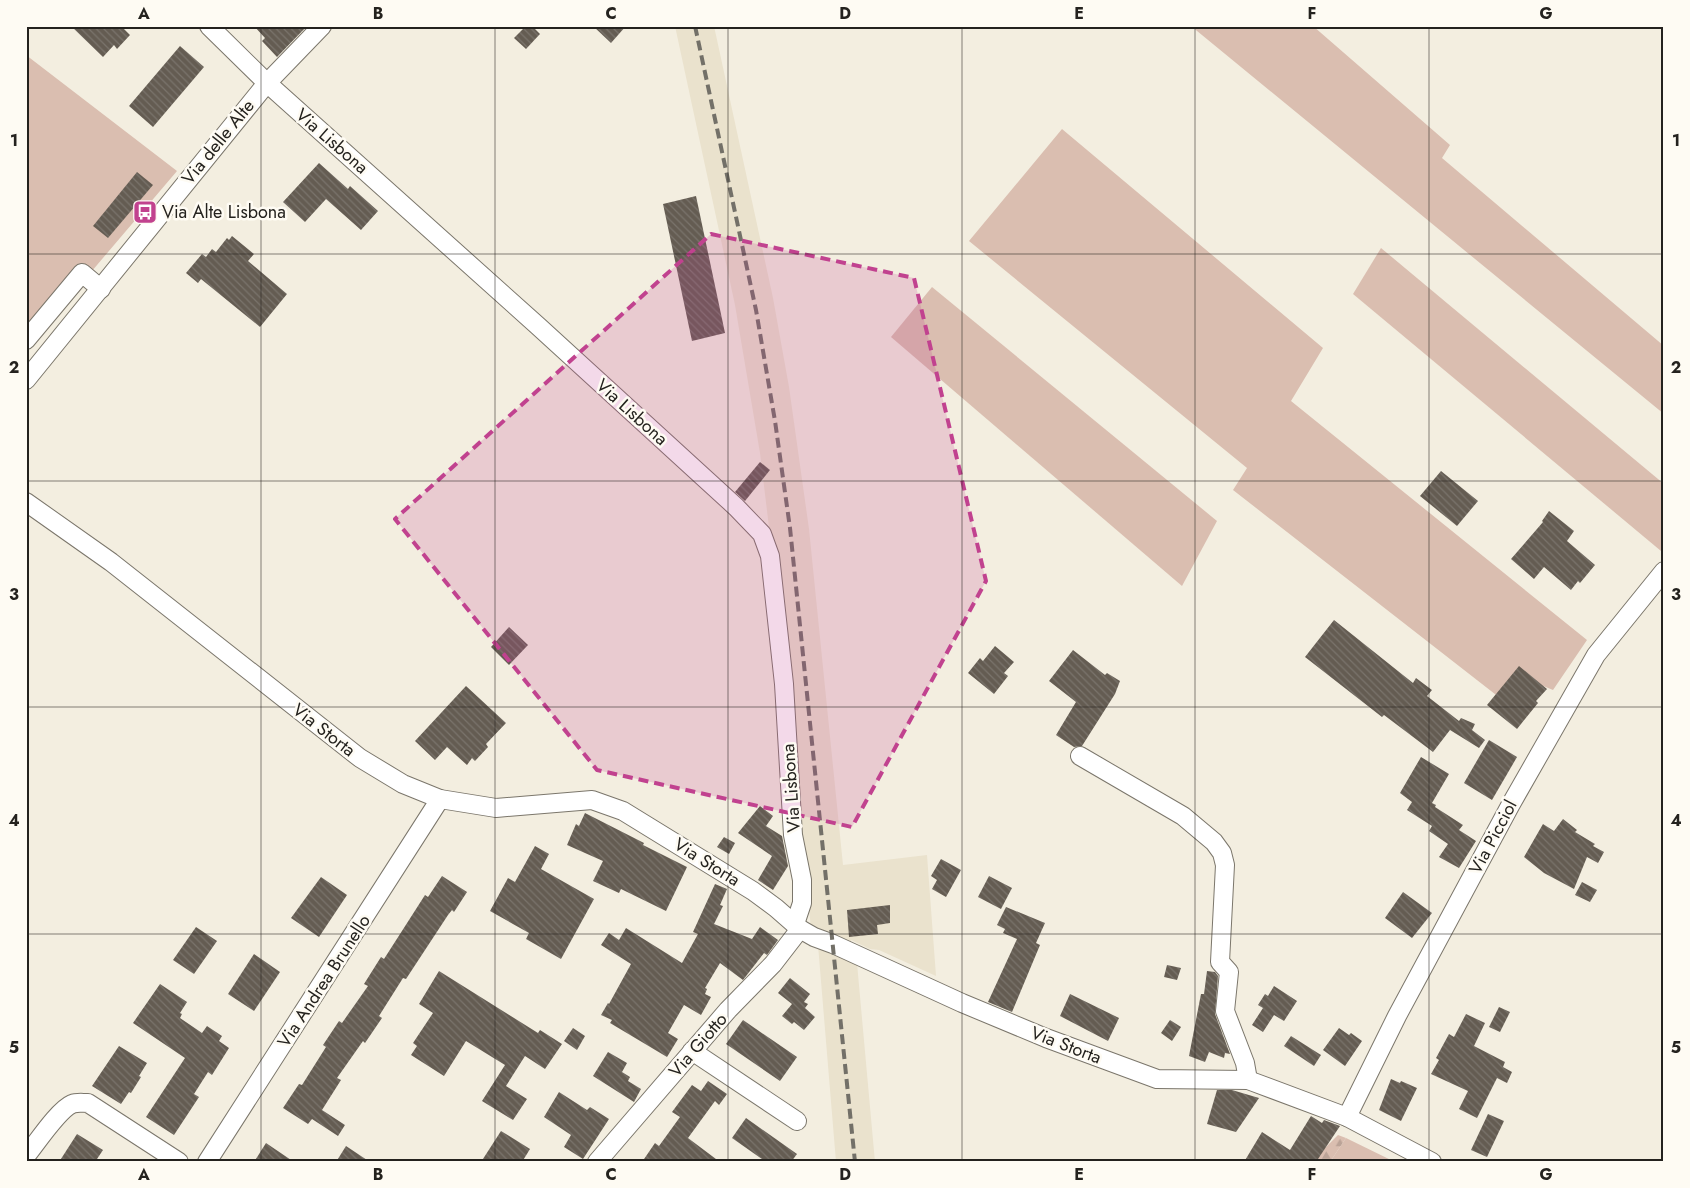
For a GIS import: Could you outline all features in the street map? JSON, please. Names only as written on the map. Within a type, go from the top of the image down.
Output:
[{"type":"street","name":"Via Lisbona","points":[[209,26],[267,83],[538,326],[729,501],[762,534],[770,556],[784,684],[793,835],[802,880],[802,903],[798,927]]},
{"type":"street","name":"Via delle Alte","points":[[27,379],[267,83],[322,26]]},
{"type":"street","points":[[26,340],[82,273],[100,289]]},
{"type":"street","name":"Via Storta","points":[[26,502],[111,562],[360,758],[403,784],[440,799],[496,808],[592,800],[623,811],[753,891],[798,927],[814,937],[996,1017],[1046,1038],[1157,1079],[1248,1080],[1347,1117],[1432,1162]]},
{"type":"street","name":"Via Picciol","points":[[1347,1117],[1510,804],[1591,663],[1664,571]]},
{"type":"street","points":[[1080,756],[1183,816],[1214,842],[1222,853],[1225,865],[1220,962],[1229,972],[1225,1011],[1245,1063],[1248,1080]]},
{"type":"street","name":"Via Andrea Brunello","points":[[207,1162],[440,799]]},
{"type":"street","name":"Via Giotto","points":[[603,1160],[692,1051],[728,1010],[773,964],[798,927]]},
{"type":"street","points":[[692,1051],[797,1121]]},
{"type":"street","points":[[26,1156],[63,1111],[72,1104],[79,1102],[88,1103],[179,1162]]},
{"type":"highlighted area","points":[[711,234],[914,278],[986,581],[852,827],[597,770],[395,519]]},
{"type":"shaded area","points":[[675,26],[714,26],[773,298],[789,387],[809,529],[843,865],[927,855],[936,976],[879,950],[870,949],[851,940],[851,948],[811,929],[782,634],[760,453],[735,305]]},
{"type":"shaded area","points":[[818,945],[857,963],[875,1162],[836,1162]]},
{"type":"green space","points":[[1191,26],[1313,26],[1450,145],[1442,158],[1664,346],[1664,414]]},
{"type":"green space","points":[[26,55],[177,171],[26,352]]},
{"type":"green space","points":[[1062,129],[1323,348],[1291,401],[1587,640],[1553,690],[1517,675],[1500,698],[1233,490],[1247,468],[969,241]]},
{"type":"green space","points":[[1381,248],[1664,484],[1664,548],[1661,551],[1353,294]]},
{"type":"green space","points":[[932,287],[1217,521],[1182,586],[891,337]]},
{"type":"green space","points":[[1338,1135],[1346,1138],[1330,1162],[1311,1162]]},
{"type":"green space","points":[[1346,1138],[1395,1162],[1330,1162]]},
{"type":"building","points":[[71,26],[121,26],[130,35],[117,49],[114,45],[103,57]]},
{"type":"building","points":[[254,26],[307,26],[277,57],[262,41],[265,38]]},
{"type":"building","points":[[526,26],[532,26],[540,34],[526,49],[514,38]]},
{"type":"building","points":[[593,26],[626,26],[611,43]]},
{"type":"building","points":[[180,46],[204,67],[153,127],[129,106]]},
{"type":"building","points":[[319,163],[348,189],[350,186],[378,211],[361,230],[326,199],[305,222],[283,202]]},
{"type":"building","points":[[137,172],[153,185],[108,238],[93,226]]},
{"type":"building","points":[[696,196],[725,333],[692,341],[663,204]]},
{"type":"building","points":[[232,236],[254,254],[248,261],[287,294],[260,327],[201,279],[198,283],[186,273],[202,254],[206,257],[212,249],[216,252],[227,238],[229,240]]},
{"type":"building","points":[[760,462],[770,470],[745,501],[735,492]]},
{"type":"building","points":[[1441,471],[1478,501],[1457,526],[1420,496]]},
{"type":"building","points":[[1549,511],[1574,531],[1567,541],[1595,565],[1580,583],[1578,581],[1571,590],[1544,567],[1534,579],[1511,559],[1543,522]]},
{"type":"building","points":[[1334,620],[1413,683],[1416,678],[1432,690],[1427,696],[1459,721],[1461,718],[1475,724],[1472,730],[1485,740],[1479,748],[1450,730],[1433,752],[1384,715],[1382,717],[1305,657]]},
{"type":"building","points":[[509,627],[528,645],[509,665],[491,647]]},
{"type":"building","points":[[995,646],[1014,662],[1004,673],[1008,676],[994,694],[968,673],[980,658],[983,661]]},
{"type":"building","points":[[1073,650],[1105,675],[1107,673],[1120,681],[1115,694],[1082,746],[1074,747],[1056,735],[1076,702],[1049,681]]},
{"type":"building","points":[[1519,666],[1547,689],[1536,701],[1538,703],[1517,729],[1487,705]]},
{"type":"building","points":[[466,686],[506,723],[486,744],[488,747],[475,761],[472,758],[467,765],[447,747],[435,760],[415,741]]},
{"type":"building","points":[[1489,740],[1517,757],[1492,800],[1464,783]]},
{"type":"building","points":[[1421,757],[1449,774],[1432,803],[1436,805],[1435,807],[1463,825],[1459,830],[1476,841],[1459,868],[1439,857],[1448,844],[1429,831],[1432,826],[1407,810],[1412,802],[1400,793]]},
{"type":"building","points":[[760,806],[773,816],[766,826],[782,836],[788,866],[773,890],[758,880],[772,856],[738,833]]},
{"type":"building","points":[[585,813],[687,867],[666,911],[621,889],[619,893],[593,881],[603,861],[567,845],[576,824],[579,826]]},
{"type":"building","points":[[1563,819],[1577,830],[1575,832],[1604,852],[1598,863],[1587,857],[1574,889],[1544,873],[1524,857],[1543,824],[1554,831]]},
{"type":"building","points":[[724,837],[735,843],[729,854],[717,847]]},
{"type":"building","points":[[535,846],[549,854],[541,869],[594,899],[561,959],[526,939],[529,933],[490,911],[508,878],[515,882]]},
{"type":"building","points":[[941,859],[961,870],[946,897],[932,889],[937,880],[931,876]]},
{"type":"building","points":[[442,876],[467,892],[454,912],[452,910],[448,915],[406,979],[403,978],[379,1016],[382,1018],[337,1078],[341,1080],[322,1110],[345,1125],[338,1136],[312,1119],[308,1124],[283,1108],[299,1084],[302,1085],[326,1047],[323,1045],[339,1021],[342,1023],[368,986],[364,984],[381,957],[384,959],[425,895],[428,897]]},
{"type":"building","points":[[989,876],[1012,888],[1001,909],[978,897]]},
{"type":"building","points":[[321,877],[347,895],[319,937],[291,918]]},
{"type":"building","points":[[1582,882],[1597,890],[1590,902],[1575,895]]},
{"type":"building","points":[[715,884],[727,889],[720,905],[723,906],[714,924],[752,939],[760,927],[778,940],[767,955],[764,953],[743,980],[720,963],[705,988],[707,989],[705,994],[711,997],[701,1015],[684,1005],[668,1033],[678,1039],[667,1057],[610,1023],[612,1020],[601,1015],[631,964],[601,945],[609,933],[619,940],[626,928],[682,963],[698,934],[693,932]]},
{"type":"building","points":[[1403,892],[1432,913],[1412,938],[1385,918]]},
{"type":"building","points":[[890,905],[890,923],[877,925],[878,934],[849,937],[847,910]]},
{"type":"building","points":[[1006,907],[1045,923],[1036,943],[1040,945],[1012,1012],[988,1002],[1017,939],[1003,933],[1005,929],[997,925]]},
{"type":"building","points":[[196,927],[217,941],[194,974],[173,960]]},
{"type":"building","points":[[254,954],[280,972],[254,1011],[228,994]]},
{"type":"building","points":[[1167,965],[1181,968],[1177,980],[1164,977]]},
{"type":"building","points":[[439,971],[538,1033],[540,1030],[562,1044],[545,1069],[525,1056],[506,1086],[527,1099],[513,1120],[482,1101],[505,1065],[466,1041],[444,1076],[411,1055],[417,1046],[413,1043],[433,1013],[419,1004]]},
{"type":"building","points":[[1207,971],[1215,972],[1218,976],[1215,1014],[1230,1054],[1225,1053],[1224,1058],[1209,1052],[1205,1062],[1189,1056],[1201,994],[1204,994]]},
{"type":"building","points":[[790,978],[810,994],[804,1002],[808,1004],[805,1008],[815,1017],[804,1030],[782,1016],[792,1004],[778,993]]},
{"type":"building","points":[[160,984],[187,1002],[180,1013],[182,1014],[180,1018],[202,1033],[207,1026],[222,1036],[219,1041],[229,1048],[212,1075],[208,1072],[194,1094],[199,1097],[174,1135],[146,1117],[185,1058],[133,1023]]},
{"type":"building","points":[[1274,986],[1297,1001],[1284,1021],[1274,1015],[1263,1032],[1252,1025],[1263,1008],[1258,1005],[1265,994],[1268,996]]},
{"type":"building","points":[[1070,994],[1119,1018],[1108,1041],[1060,1016]]},
{"type":"building","points":[[1499,1007],[1510,1012],[1500,1032],[1489,1027]]},
{"type":"building","points":[[1466,1014],[1485,1023],[1474,1046],[1505,1062],[1503,1067],[1512,1072],[1507,1083],[1497,1078],[1477,1118],[1459,1109],[1468,1091],[1431,1074],[1439,1060],[1436,1058],[1449,1034],[1454,1037]]},
{"type":"building","points":[[743,1020],[797,1057],[780,1081],[726,1044]]},
{"type":"building","points":[[1170,1020],[1181,1027],[1172,1041],[1161,1033]]},
{"type":"building","points":[[573,1028],[585,1036],[577,1050],[564,1041]]},
{"type":"building","points":[[1339,1028],[1349,1035],[1351,1033],[1362,1041],[1345,1066],[1323,1050]]},
{"type":"building","points":[[1291,1036],[1321,1055],[1314,1066],[1284,1046]]},
{"type":"building","points":[[119,1046],[147,1063],[131,1093],[129,1092],[121,1104],[92,1086]]},
{"type":"building","points":[[608,1052],[627,1063],[622,1072],[630,1077],[628,1081],[641,1089],[634,1102],[593,1076]]},
{"type":"building","points":[[1391,1079],[1417,1088],[1401,1121],[1379,1110]]},
{"type":"building","points":[[708,1081],[727,1094],[719,1105],[715,1101],[688,1138],[720,1162],[642,1162],[655,1143],[659,1146],[680,1117],[672,1112],[692,1085],[701,1091]]},
{"type":"building","points":[[1217,1090],[1232,1090],[1259,1098],[1236,1132],[1207,1124]]},
{"type":"building","points":[[559,1092],[587,1110],[590,1107],[609,1119],[583,1159],[564,1147],[571,1135],[544,1117]]},
{"type":"building","points":[[1488,1114],[1504,1121],[1487,1157],[1471,1150]]},
{"type":"building","points":[[1311,1116],[1322,1123],[1324,1120],[1340,1126],[1316,1162],[1244,1162],[1262,1132],[1290,1150]]},
{"type":"building","points":[[746,1118],[797,1154],[791,1162],[766,1162],[732,1138]]},
{"type":"building","points":[[501,1131],[530,1149],[522,1162],[481,1162]]},
{"type":"building","points":[[77,1134],[103,1150],[95,1162],[59,1162]]},
{"type":"building","points":[[266,1143],[294,1162],[254,1162]]},
{"type":"building","points":[[346,1146],[370,1162],[336,1162]]},
{"type":"railway","points":[[695,26],[756,310],[775,421],[790,528],[855,1162]]},
{"type":"place","name":"Via Alte Lisbona","points":[[145,212]]}]
